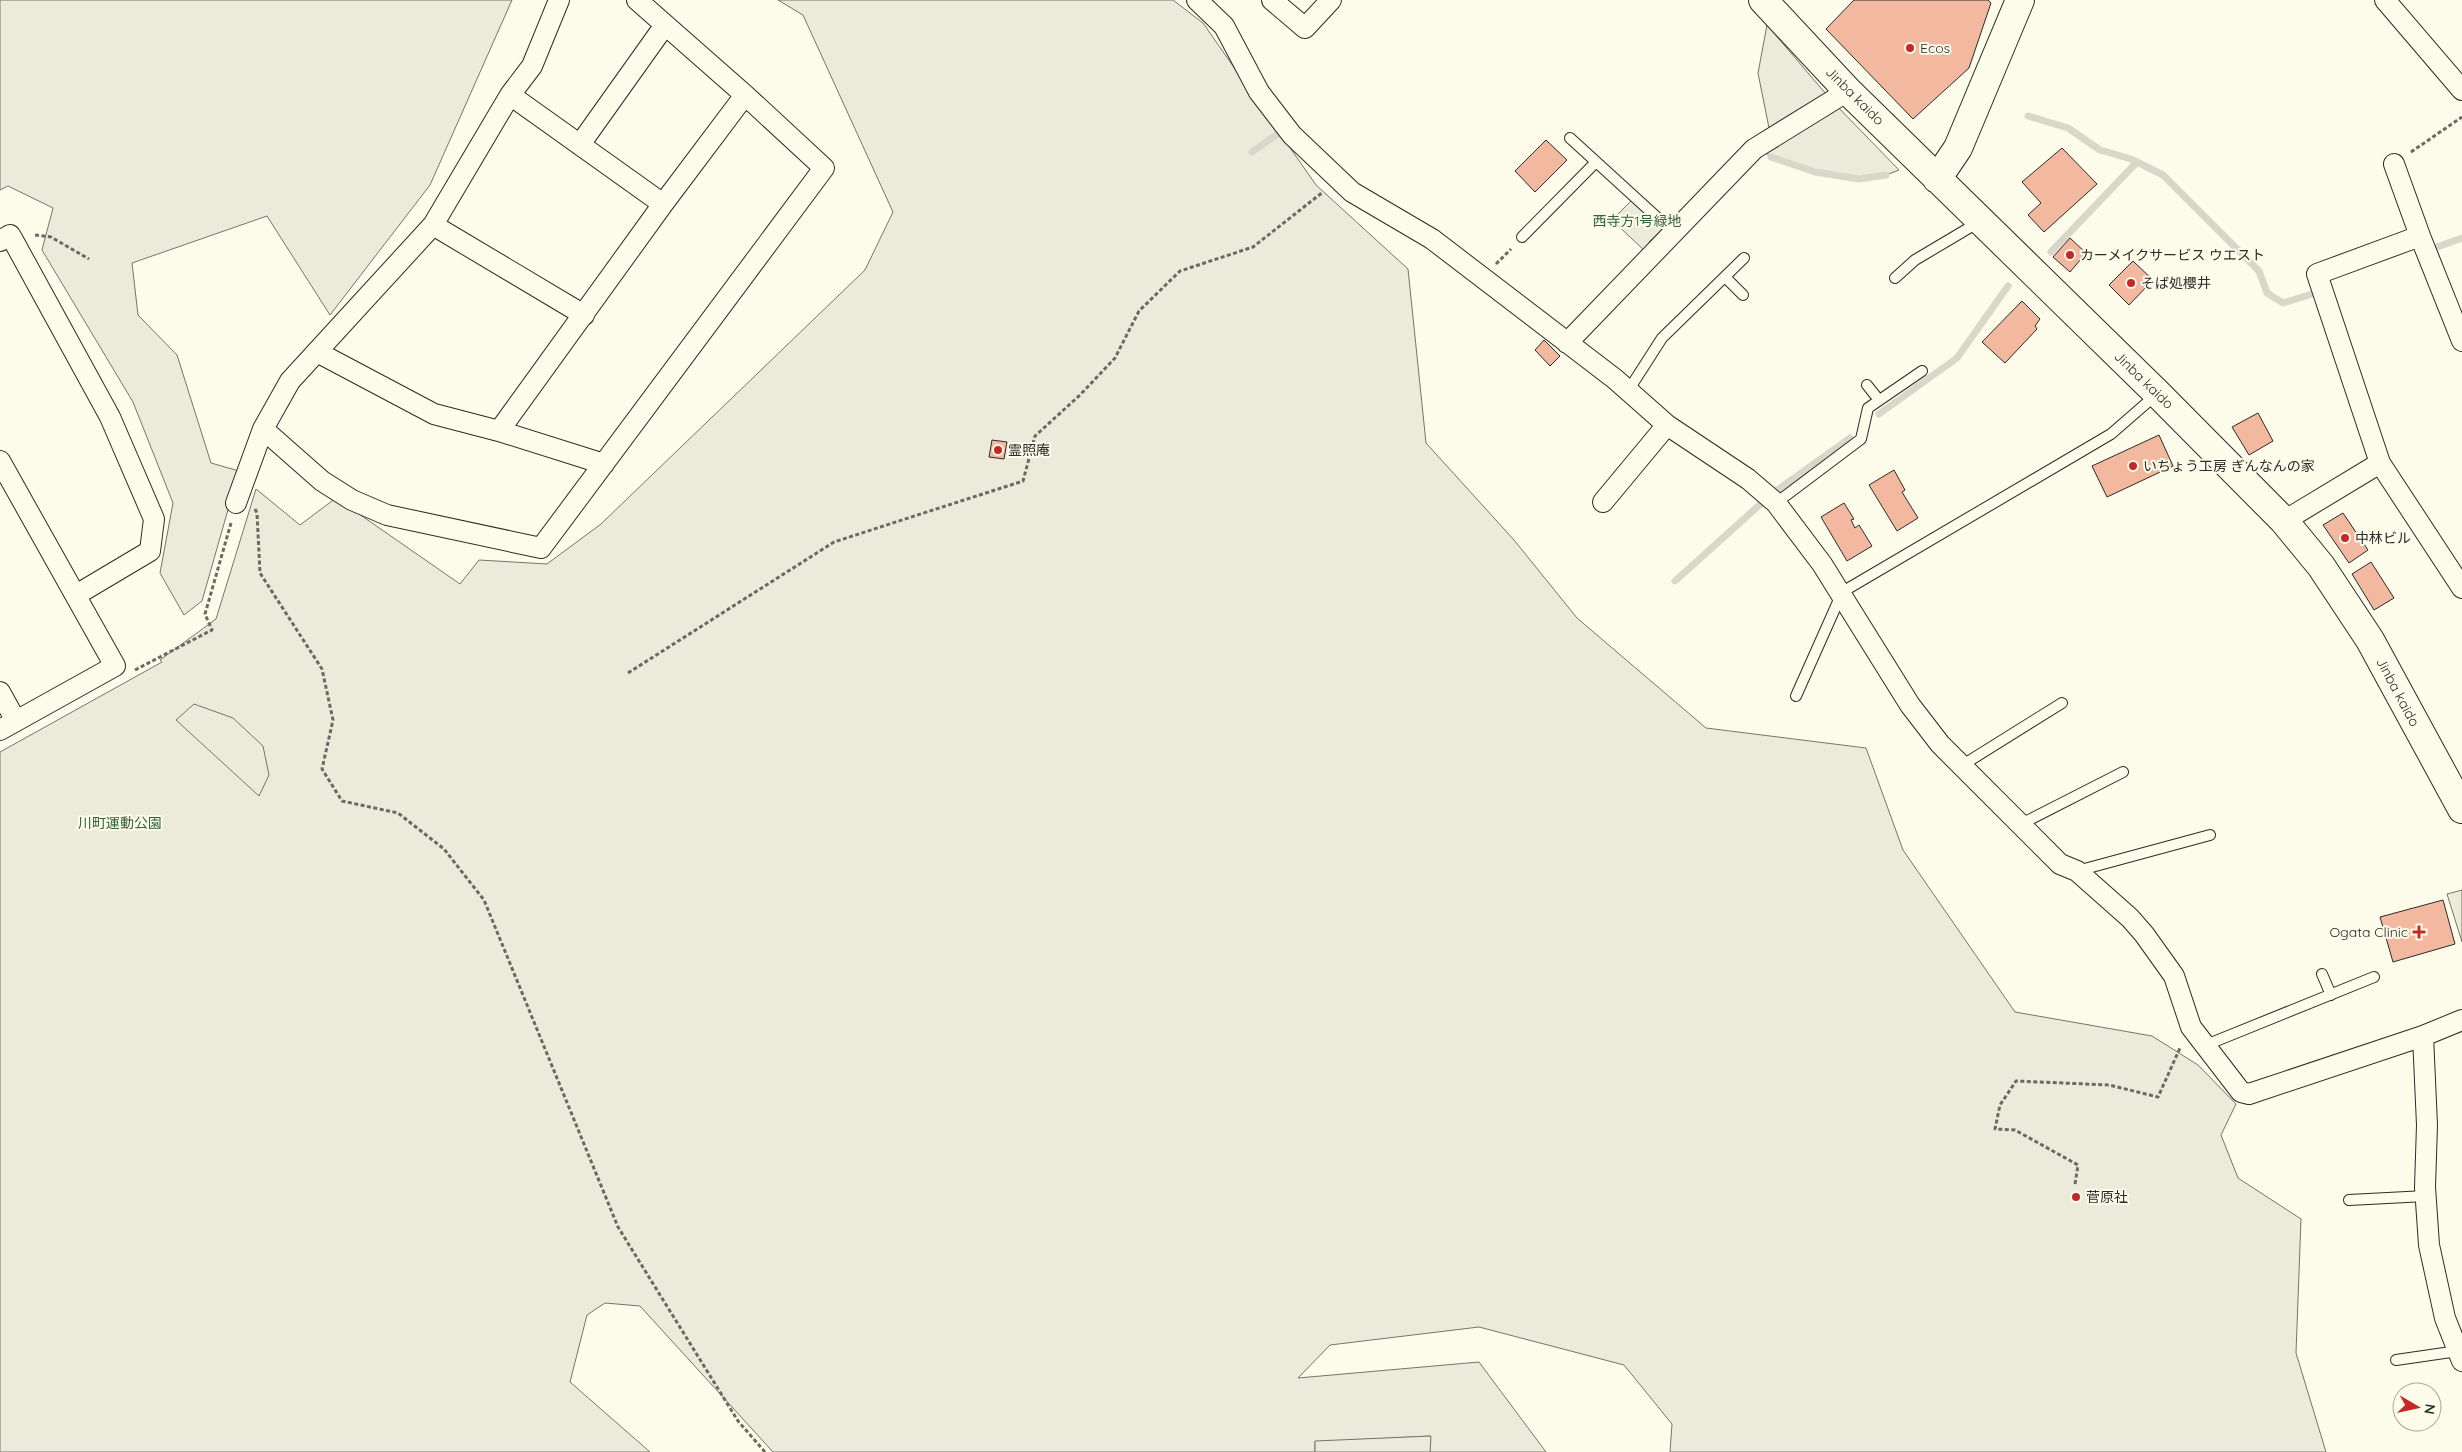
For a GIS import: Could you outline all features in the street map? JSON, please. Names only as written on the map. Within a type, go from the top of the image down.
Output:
[{"type":"main road","name":"Jinba kaido","points":[[1763,0],[1848,91],[2158,394],[2284,521],[2321,566],[2370,640],[2462,809]]},
{"type":"main road","points":[[1937,179],[1958,148],[2020,0]]},
{"type":"street","points":[[239,496],[263,430],[290,381],[433,225],[510,94],[532,66],[559,0]]},
{"type":"street","points":[[263,430],[322,481],[352,500],[388,515],[541,548],[824,168],[745,95],[637,0]]},
{"type":"street","points":[[1197,0],[1224,26],[1259,92],[1292,135],[1352,192],[1432,239],[1628,390],[1668,426],[1748,479],[1776,503],[1822,564],[1910,705],[1940,744],[2060,864],[2077,871],[2130,918],[2144,934],[2174,976],[2191,1027],[2241,1092],[2249,1094],[2423,1036],[2462,1020]]},
{"type":"street","points":[[1272,0],[1305,28],[1331,0]]},
{"type":"street","points":[[2385,0],[2462,90]]},
{"type":"street","points":[[581,143],[665,26]]},
{"type":"street","points":[[1567,343],[1754,149],[1848,91]]},
{"type":"street","points":[[510,94],[581,143],[663,204]]},
{"type":"street","points":[[499,431],[663,204],[745,95]]},
{"type":"street","points":[[2394,164],[2420,236],[2462,341]]},
{"type":"street","points":[[433,225],[584,315]]},
{"type":"street","points":[[2420,236],[2317,274],[2380,463],[2462,588]]},
{"type":"street","points":[[7,240],[110,417],[154,519],[150,551],[76,595]]},
{"type":"street","points":[[317,352],[434,414],[499,431],[604,464]]},
{"type":"street","points":[[1603,502],[1668,426]]},
{"type":"street","points":[[0,462],[115,666],[8,726],[0,692]]},
{"type":"street","points":[[2284,521],[2380,463]]},
{"type":"street","points":[[2423,1036],[2427,1125],[2426,1196],[2431,1254],[2445,1318],[2460,1356]]},
{"type":"lane","points":[[1570,138],[1673,232]]},
{"type":"lane","points":[[1522,237],[1596,162]]},
{"type":"lane","points":[[1895,278],[1915,260],[1980,222]]},
{"type":"lane","points":[[1628,390],[1662,338],[1744,258]]},
{"type":"lane","points":[[1725,277],[1743,294]]},
{"type":"lane","points":[[1776,503],[1861,439],[1868,408],[1922,371]]},
{"type":"lane","points":[[1867,385],[1879,400]]},
{"type":"lane","points":[[1796,696],[1841,595],[1849,588],[2110,434],[2158,394]]},
{"type":"lane","points":[[1961,766],[2062,703]]},
{"type":"lane","points":[[2021,824],[2123,772]]},
{"type":"lane","points":[[2077,871],[2210,835]]},
{"type":"lane","points":[[2322,974],[2331,995]]},
{"type":"lane","points":[[2206,1045],[2374,977]]},
{"type":"lane","points":[[2349,1200],[2426,1196]]},
{"type":"lane","points":[[2396,1360],[2460,1356]]},
{"type":"path","points":[[2394,164],[2462,117]]},
{"type":"path","points":[[628,673],[834,542],[1023,481],[1035,436],[1080,395],[1115,358],[1140,311],[1180,271],[1253,247],[1339,180]]},
{"type":"path","points":[[7,240],[26,234],[52,237],[89,259]]},
{"type":"path","points":[[1495,265],[1522,237]]},
{"type":"path","points":[[129,673],[212,630],[205,614],[239,496],[258,513],[260,574],[322,669],[333,720],[322,769],[342,802],[398,813],[444,849],[484,900],[618,1227],[738,1421],[765,1452]]},
{"type":"path","points":[[2075,1184],[2078,1165],[2015,1130],[1995,1128],[2000,1105],[2016,1081],[2110,1085],[2158,1098],[2176,1056]]},
{"type":"green space","points":[[0,0],[512,0],[430,185],[330,315],[267,216],[132,263],[138,315],[177,355],[211,463],[239,471],[202,601],[184,615],[160,573],[173,503],[133,402],[42,250],[53,208],[8,186],[0,190]]},
{"type":"green space","name":"川町運動公園","points":[[778,0],[1173,0],[1203,23],[1316,185],[1408,269],[1426,443],[1514,540],[1577,618],[1706,728],[1866,748],[1903,850],[2015,1012],[2152,1036],[2198,1065],[2236,1104],[2221,1135],[2238,1178],[2301,1219],[2296,1353],[2326,1452],[1670,1452],[1672,1424],[1624,1365],[1479,1327],[1330,1345],[1298,1378],[1479,1362],[1546,1452],[1430,1452],[1430,1436],[1315,1442],[1315,1452],[773,1452],[640,1306],[605,1303],[587,1315],[570,1382],[650,1452],[0,1452],[0,752],[162,662],[160,660],[216,619],[256,489],[300,525],[336,498],[460,584],[479,560],[547,564],[601,524],[865,270],[893,212],[803,15]]},
{"type":"green space","name":"西寺方1号緑地","points":[[1635,197],[1666,226],[1649,242],[1648,254],[1612,220]]},
{"type":"shaded area","points":[[1767,25],[1832,101],[1899,170],[1886,175],[1859,179],[1815,172],[1754,149],[1771,138],[1758,73]]},
{"type":"shaded area","points":[[194,704],[233,718],[263,746],[269,775],[259,796],[176,720]]},
{"type":"shaded area","points":[[2462,890],[2462,942],[2447,894]]},
{"type":"shaded area","points":[[1431,1436],[1430,1452],[1315,1452],[1315,1441]]},
{"type":"building","name":"Ecos","points":[[1854,0],[1988,0],[1991,3],[1969,68],[1913,119],[1826,29]]},
{"type":"building","points":[[1546,140],[1567,160],[1535,192],[1515,171]]},
{"type":"building","points":[[2062,148],[2097,184],[2044,232],[2028,215],[2041,203],[2022,182]]},
{"type":"building","name":"カーメイクサービス ウエスト","points":[[2070,238],[2086,253],[2070,272],[2053,257]]},
{"type":"building","name":"そば処櫻井","points":[[2133,261],[2153,280],[2129,305],[2109,285]]},
{"type":"building","points":[[2022,301],[2040,319],[2035,326],[2037,329],[2005,363],[1982,342]]},
{"type":"building","points":[[1544,340],[1560,356],[1550,366],[1535,350]]},
{"type":"building","points":[[2258,413],[2273,441],[2249,455],[2232,427]]},
{"type":"building","name":"いちょう工房 ぎんなんの家","points":[[2159,435],[2173,466],[2107,497],[2092,466]]},
{"type":"building","name":"霊照庵","points":[[992,440],[1007,442],[1004,459],[989,457]]},
{"type":"building","points":[[1894,470],[1905,490],[1902,492],[1918,518],[1897,531],[1869,485]]},
{"type":"building","points":[[1844,503],[1854,519],[1851,520],[1855,528],[1859,525],[1872,546],[1847,561],[1821,517]]},
{"type":"building","name":"中林ビル","points":[[2343,513],[2368,550],[2349,563],[2323,525]]},
{"type":"building","points":[[2371,562],[2394,598],[2374,610],[2352,574]]},
{"type":"building","name":"Ogata Clinic","points":[[2443,900],[2455,944],[2393,962],[2380,917]]},
{"type":"waterway","points":[[2028,116],[2068,128],[2100,150],[2131,159],[2163,175],[2259,271],[2267,293],[2283,303],[2312,294]]},
{"type":"waterway","points":[[1252,152],[1282,131]]},
{"type":"waterway","points":[[1771,157],[1815,172],[1859,179],[1886,175]]},
{"type":"waterway","points":[[2051,252],[2136,163]]},
{"type":"waterway","points":[[2437,247],[2462,238]]},
{"type":"waterway","points":[[1879,414],[1957,358],[2008,286]]},
{"type":"waterway","points":[[1776,491],[1850,438]]},
{"type":"waterway","points":[[1675,581],[1765,500]]},
{"type":"place","name":"Ecos","points":[[1910,48]]},
{"type":"place","name":"カーメイクサービス ウエスト","points":[[2070,255]]},
{"type":"place","name":"そば処櫻井","points":[[2131,283]]},
{"type":"place","name":"霊照庵","points":[[998,450]]},
{"type":"place","name":"いちょう工房 ぎんなんの家","points":[[2133,466]]},
{"type":"place","name":"中林ビル","points":[[2345,538]]},
{"type":"place","name":"Ogata Clinic","points":[[2419,932]]},
{"type":"place","name":"菅原社","points":[[2076,1197]]}]
